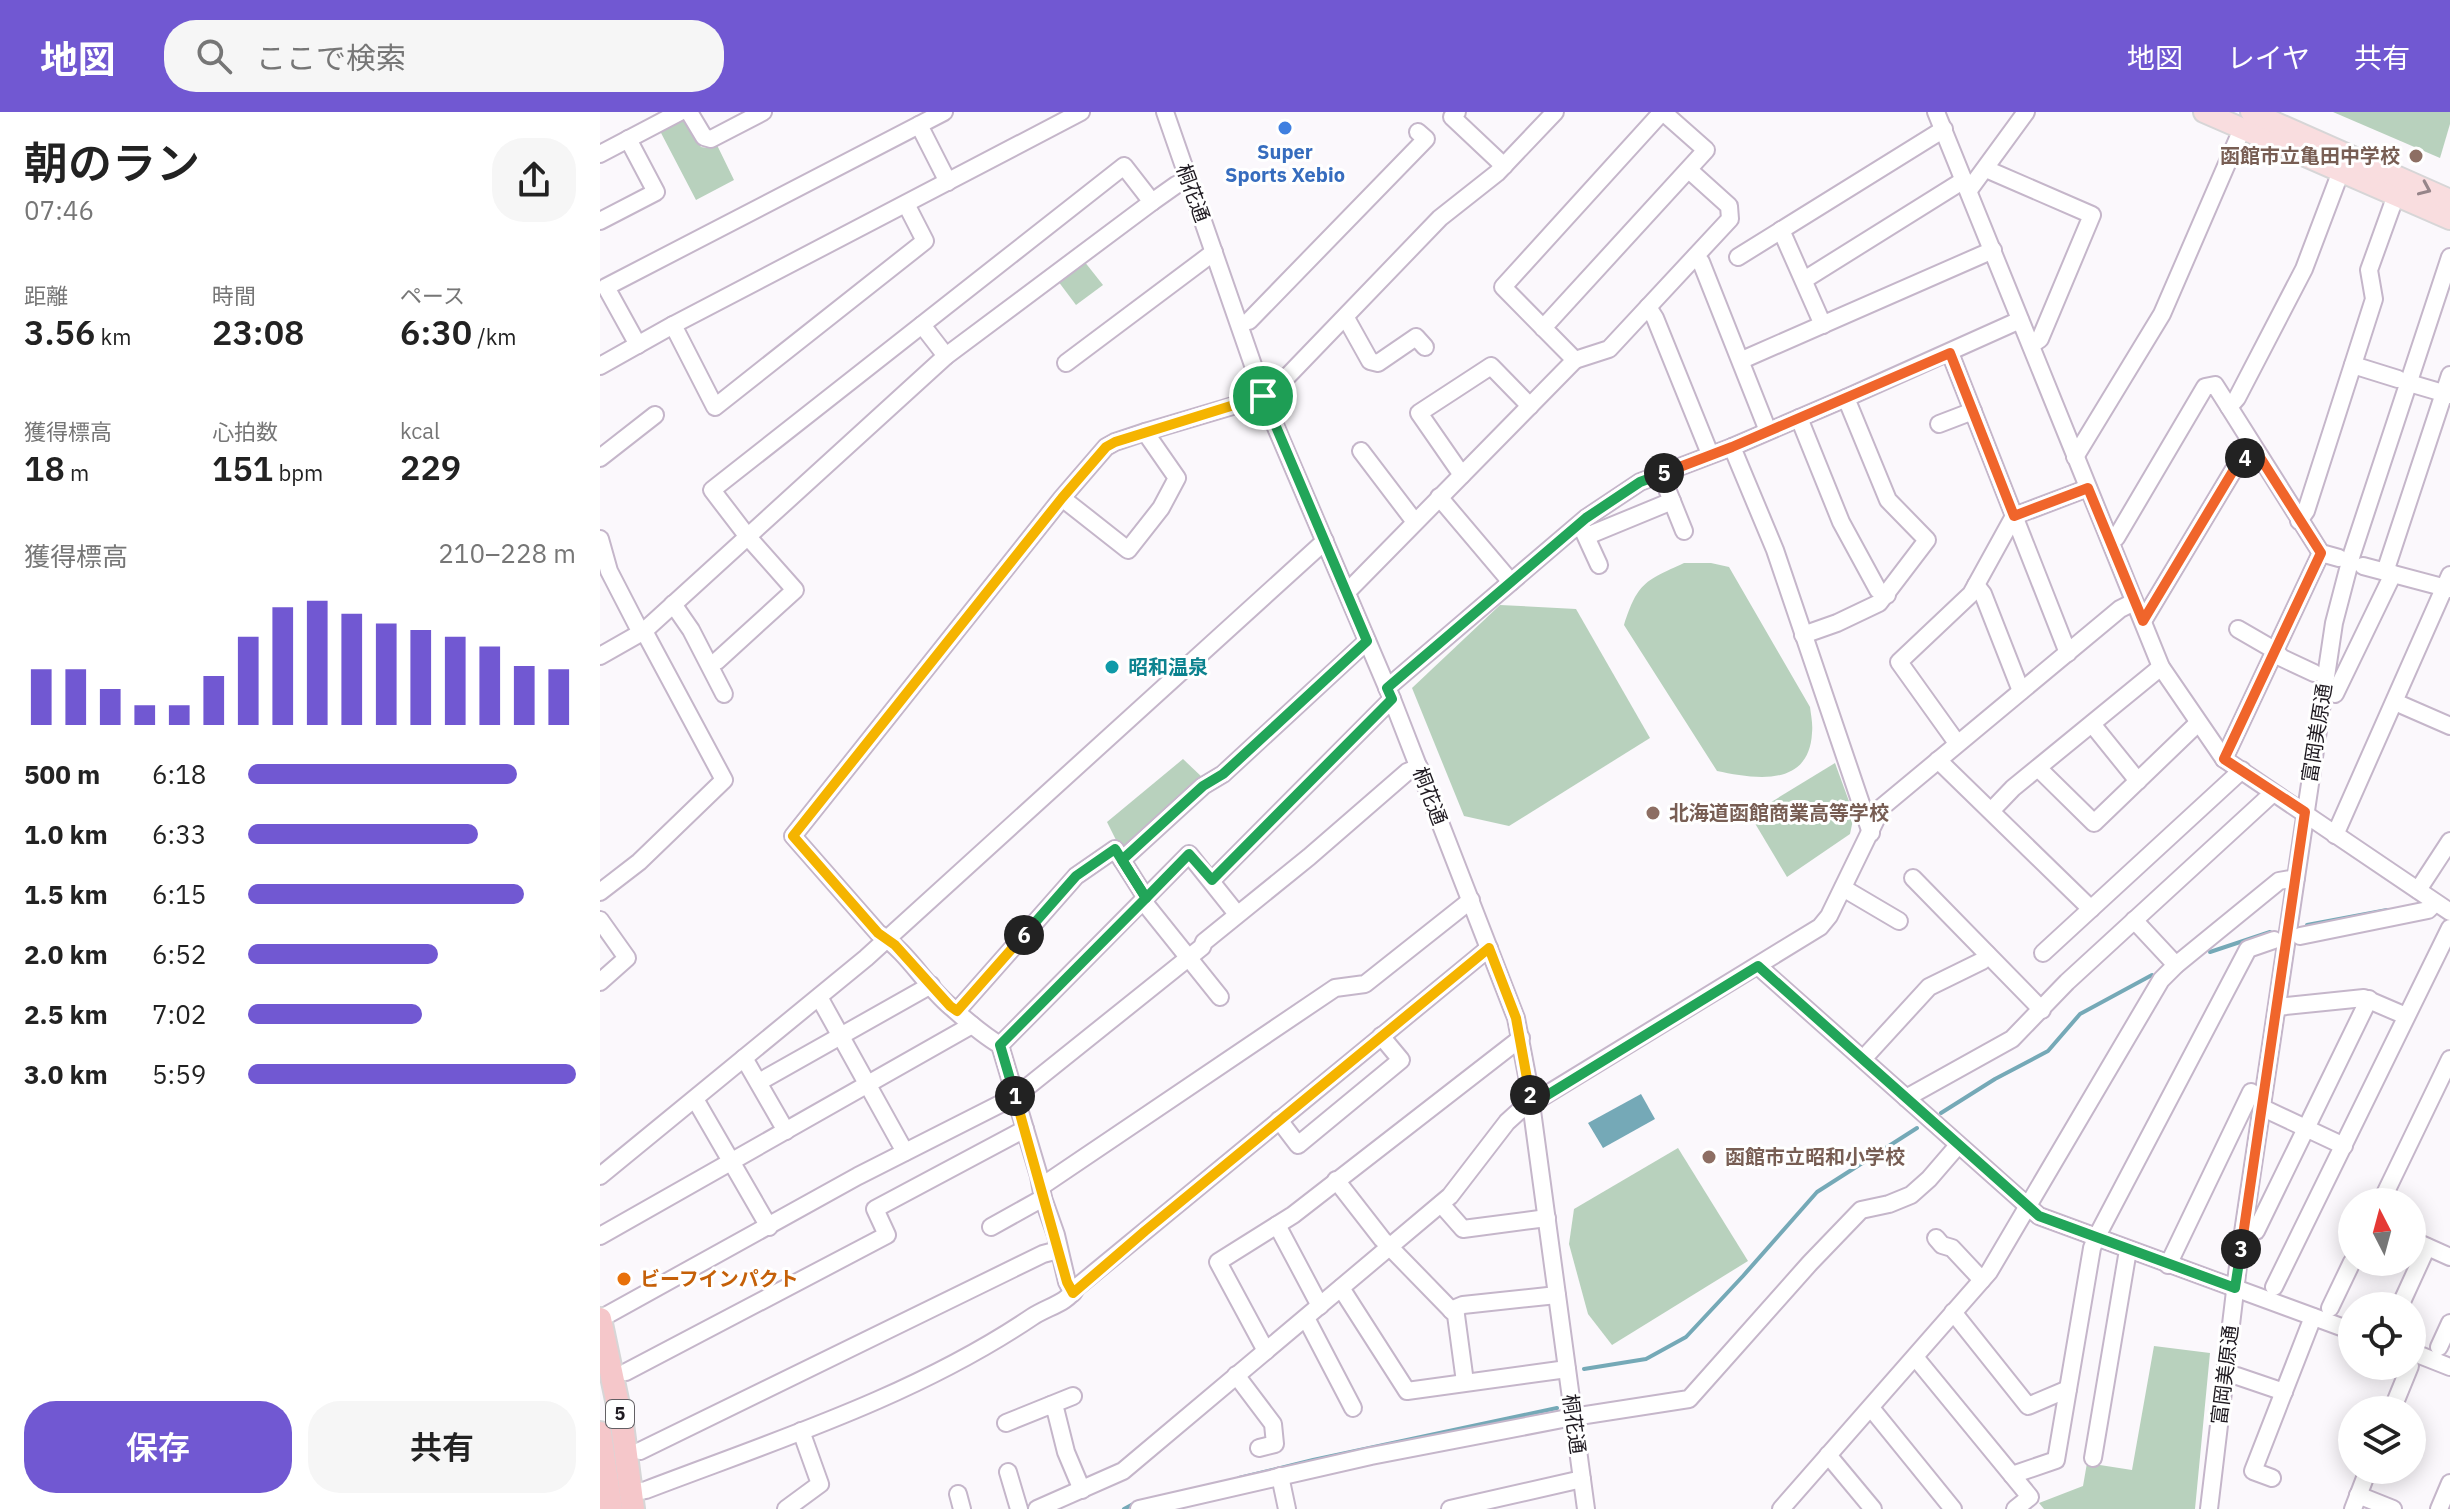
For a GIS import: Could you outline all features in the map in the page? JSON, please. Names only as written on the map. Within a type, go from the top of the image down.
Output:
[{"type":"highway","name":"5","points":[[600,1319],[622,1424],[632,1501]]},
{"type":"highway","name":"5","points":[[600,1433],[611,1509]]},
{"type":"main road","points":[[2204,112],[2246,120],[2450,200]]},
{"type":"main road","points":[[2246,120],[2341,171],[2450,219]]},
{"type":"street","points":[[600,154],[680,112]]},
{"type":"street","points":[[689,112],[704,137],[711,139],[763,112]]},
{"type":"street","points":[[638,345],[606,287],[944,112]]},
{"type":"street","points":[[600,366],[1081,112]]},
{"type":"street","name":"桐花通","points":[[1165,112],[1263,396],[1390,693],[1516,1018],[1531,1105],[1586,1509]]},
{"type":"street","points":[[1457,112],[1452,117],[1504,166]]},
{"type":"street","points":[[1073,1293],[1067,1282],[1000,1045],[976,1031],[950,1006],[895,945],[878,933],[793,836],[1106,447],[1263,396],[1282,382],[1440,218],[1504,166],[1555,112]]},
{"type":"street","points":[[1543,328],[1706,150],[1663,112],[1503,287],[1543,328],[1575,360]]},
{"type":"street","points":[[1936,112],[2161,667],[2224,759],[2450,912]]},
{"type":"street","points":[[1804,280],[1966,185],[1986,169],[2026,112]]},
{"type":"street","points":[[2075,457],[2162,314],[2246,120]]},
{"type":"street","points":[[919,125],[948,182]]},
{"type":"street","points":[[1738,257],[1944,129]]},
{"type":"street","points":[[1249,321],[1426,139],[1418,132]]},
{"type":"street","points":[[600,221],[656,192],[628,139]]},
{"type":"street","points":[[710,664],[795,590],[712,490],[1124,166],[1152,202]]},
{"type":"street","points":[[1986,169],[2092,215],[2040,339],[2031,345]]},
{"type":"street","points":[[1347,592],[1575,360],[1609,349],[1730,219],[1729,206],[1689,170]]},
{"type":"street","points":[[2229,407],[2237,398],[2304,269],[2341,171]]},
{"type":"street","points":[[600,656],[643,632],[946,356],[1152,202],[1188,180]]},
{"type":"street","points":[[2299,521],[2306,511],[2374,299],[2369,270],[2396,195]]},
{"type":"street","points":[[673,325],[715,407],[925,241],[906,204]]},
{"type":"street","points":[[1781,230],[1823,325]]},
{"type":"street","points":[[1742,360],[1993,250]]},
{"type":"street","points":[[1066,363],[1214,252]]},
{"type":"street","points":[[1696,256],[1742,360],[1768,431]]},
{"type":"street","name":"富岡美原通","points":[[2209,1509],[2235,1288],[2330,647],[2341,592],[2403,381],[2450,257]]},
{"type":"street","points":[[1648,307],[1710,454]]},
{"type":"street","points":[[1346,318],[1373,363],[1378,363],[1416,337],[1425,347]]},
{"type":"street","points":[[1212,880],[1390,693],[1511,582],[1583,530],[1640,482],[1732,447],[2020,320]]},
{"type":"street","points":[[922,325],[946,356]]},
{"type":"street","points":[[1950,353],[2068,653]]},
{"type":"street","points":[[2353,365],[2447,394]]},
{"type":"street","points":[[1462,475],[1419,413],[1491,366],[1530,406]]},
{"type":"street","points":[[2335,694],[2389,573],[2447,394],[2450,375]]},
{"type":"street","points":[[2116,538],[2205,387],[2215,385],[2321,553],[2339,558]]},
{"type":"street","points":[[1803,635],[1879,603],[1927,540],[1888,500],[1846,398]]},
{"type":"street","points":[[1939,424],[1973,411]]},
{"type":"street","points":[[600,458],[655,415]]},
{"type":"street","points":[[1799,418],[1841,522],[1878,590],[1887,595]]},
{"type":"street","points":[[1062,498],[1128,550],[1161,508],[1177,478],[1145,432]]},
{"type":"street","points":[[1732,447],[1775,550],[1871,833]]},
{"type":"street","points":[[1361,451],[1415,522]]},
{"type":"street","points":[[2143,621],[2233,471],[2241,460],[2256,451]]},
{"type":"street","points":[[1661,474],[1684,531]]},
{"type":"street","points":[[1957,743],[1899,662],[1971,594],[2014,516],[2088,488]]},
{"type":"street","points":[[1439,497],[1511,582]]},
{"type":"street","points":[[1583,530],[1672,501]]},
{"type":"street","points":[[1583,530],[1599,565]]},
{"type":"street","points":[[600,539],[609,571],[724,780],[639,862],[600,892]]},
{"type":"street","points":[[600,1176],[866,958],[1325,541]]},
{"type":"street","points":[[2224,759],[2321,553]]},
{"type":"street","points":[[2335,835],[2448,584],[2363,566]]},
{"type":"street","points":[[1976,585],[1983,594],[2021,691]]},
{"type":"street","points":[[1037,1509],[1123,1471],[1450,1196],[1507,1122],[1820,927],[1829,916],[1882,807],[2120,609],[2134,602]]},
{"type":"street","points":[[673,604],[710,664],[724,694]]},
{"type":"street","points":[[2238,629],[2276,651],[2282,658],[2314,673]]},
{"type":"street","points":[[1122,860],[1203,786],[1223,774],[1367,641]]},
{"type":"street","points":[[1991,811],[2013,788],[2161,667]]},
{"type":"street","points":[[2395,702],[2450,726]]},
{"type":"street","points":[[2038,768],[2094,823],[2198,723]]},
{"type":"street","points":[[2092,724],[2138,781]]},
{"type":"street","points":[[1938,760],[2091,909]]},
{"type":"street","points":[[600,1319],[905,1152],[1016,1096],[1188,958],[1407,772],[1419,767]]},
{"type":"street","points":[[2043,953],[2242,770]]},
{"type":"street","points":[[1906,1098],[2012,1039],[2067,982],[2273,793]]},
{"type":"street","points":[[2418,890],[2450,841]]},
{"type":"street","points":[[957,1011],[1076,876],[1115,849],[1144,899],[1220,997]]},
{"type":"street","points":[[1000,1045],[1189,854],[1237,914]]},
{"type":"street","points":[[1913,878],[2042,1010]]},
{"type":"street","points":[[1785,1507],[1982,1280],[2161,980],[2279,881],[2296,878]]},
{"type":"street","points":[[1843,888],[1899,921]]},
{"type":"street","points":[[991,1227],[1335,988],[1365,984],[1471,900]]},
{"type":"street","points":[[2300,936],[2428,910],[2435,903]]},
{"type":"street","points":[[600,920],[627,958],[600,982]]},
{"type":"street","points":[[2134,920],[2176,965]]},
{"type":"street","points":[[2274,1287],[2450,928]]},
{"type":"street","points":[[2012,1475],[2056,1460],[2096,1238],[2248,949],[2274,940]]},
{"type":"street","points":[[632,1501],[646,1490],[801,1431],[910,1384],[1007,1335],[1037,1314],[1068,1299],[1077,1287],[1489,948]]},
{"type":"street","points":[[1863,1059],[1929,987],[1982,961],[1987,954]]},
{"type":"street","points":[[1758,966],[2039,1216],[2338,1326]]},
{"type":"street","points":[[759,1082],[931,985]]},
{"type":"street","points":[[819,997],[905,1152]]},
{"type":"street","points":[[2277,1007],[2369,999],[2406,1016]]},
{"type":"street","points":[[2256,1231],[2369,999]]},
{"type":"street","points":[[600,1236],[972,1025]]},
{"type":"street","points":[[1279,1120],[1298,1145],[1401,1060],[1381,1036]]},
{"type":"street","points":[[1266,1351],[1218,1262],[1277,1225],[1521,1038]]},
{"type":"street","points":[[744,1058],[786,1131]]},
{"type":"street","points":[[2388,1188],[2450,1059]]},
{"type":"street","points":[[2168,1265],[2251,1092]]},
{"type":"street","points":[[695,1099],[769,1227]]},
{"type":"street","points":[[2263,1108],[2344,1146]]},
{"type":"street","points":[[626,1372],[887,1235],[875,1209],[1025,1129]]},
{"type":"street","points":[[1139,1509],[1371,1456],[1573,1417],[1689,1399],[1861,1210],[1911,1195],[1954,1150]]},
{"type":"street","points":[[1336,1180],[1390,1247],[1456,1315],[1465,1382]]},
{"type":"street","points":[[1441,1204],[1463,1229],[1547,1218]]},
{"type":"street","points":[[1277,1225],[1320,1306]]},
{"type":"street","points":[[1936,1238],[1942,1245],[1952,1248],[1982,1280]]},
{"type":"street","points":[[2426,1246],[2450,1257]]},
{"type":"street","points":[[640,1451],[1029,1261],[1058,1250]]},
{"type":"street","points":[[2093,1458],[2128,1250]]},
{"type":"street","points":[[2330,1308],[2345,1276]]},
{"type":"street","points":[[1341,1288],[1407,1391],[1567,1369]]},
{"type":"street","points":[[1451,1310],[1463,1305],[1557,1295]]},
{"type":"street","points":[[1953,1312],[2028,1406],[2068,1389]]},
{"type":"street","points":[[2272,1478],[2253,1471],[2313,1317]]},
{"type":"street","points":[[1306,1318],[1353,1408]]},
{"type":"street","points":[[2439,1347],[2450,1323]]},
{"type":"street","points":[[1915,1357],[2030,1497],[2015,1509]]},
{"type":"street","points":[[2426,1361],[2450,1367]]},
{"type":"street","points":[[1236,1375],[1273,1424],[1275,1444],[1259,1448]]},
{"type":"street","points":[[2237,1376],[2284,1392]]},
{"type":"street","points":[[1006,1423],[1073,1396]]},
{"type":"street","points":[[1051,1405],[1082,1490]]},
{"type":"street","points":[[1871,1408],[1953,1509]]},
{"type":"street","points":[[786,1509],[820,1484],[801,1431]]},
{"type":"street","points":[[1828,1455],[1873,1509]]},
{"type":"street","points":[[1008,1472],[1019,1509]]},
{"type":"street","points":[[1280,1476],[1287,1509]]},
{"type":"street","points":[[1450,1509],[1582,1479]]},
{"type":"street","points":[[2439,1509],[2450,1483]]},
{"type":"street","points":[[2355,1502],[2393,1509]]},
{"type":"green space","points":[[2333,112],[2450,112],[2450,124],[2440,158]]},
{"type":"green space","points":[[679,120],[689,123],[701,147],[717,145],[734,180],[696,200],[660,131]]},
{"type":"green space","points":[[1084,261],[1103,285],[1076,305],[1058,281]]},
{"type":"green space","points":[[1684,563],[1729,567],[1810,707],[1812,730],[1809,751],[1791,771],[1763,777],[1717,771],[1624,625],[1639,591],[1660,574]]},
{"type":"green space","points":[[1500,605],[1576,609],[1650,738],[1509,826],[1464,816],[1412,688]]},
{"type":"green space","points":[[1183,759],[1204,779],[1127,848],[1120,848],[1107,822]]},
{"type":"green space","points":[[1835,763],[1854,815],[1850,834],[1787,877],[1750,815]]},
{"type":"green space","points":[[1678,1148],[1748,1261],[1612,1345],[1588,1314],[1569,1244],[1574,1209]]},
{"type":"green space","points":[[2154,1346],[2210,1353],[2195,1509],[2044,1509],[2039,1503],[2083,1486],[2087,1463],[2132,1470]]},
{"type":"water","points":[[1641,1094],[1655,1119],[1603,1148],[1588,1123]]},
{"type":"waterway","points":[[2307,925],[2387,910]]},
{"type":"waterway","points":[[2210,952],[2270,932]]},
{"type":"waterway","points":[[1941,1113],[2048,1051],[2080,1014],[2152,975]]},
{"type":"waterway","points":[[1584,1369],[1646,1359],[1686,1337],[1817,1192],[1917,1128]]},
{"type":"waterway","points":[[1239,1478],[1557,1408]]},
{"type":"waterway","points":[[1124,1509],[1137,1502]]},
{"type":"place","name":"Super Sports Xebio","points":[[1285,128]]},
{"type":"place","name":"函館市立亀田中学校","points":[[2416,156]]},
{"type":"place","name":"昭和温泉","points":[[1112,667]]},
{"type":"place","name":"北海道函館商業高等学校","points":[[1653,813]]},
{"type":"place","name":"函館市立昭和小学校","points":[[1709,1157]]},
{"type":"place","name":"ビーフインパクト","points":[[624,1279]]},
{"type":"route","points":[[1263,396],[1106,447],[793,836],[878,933],[895,945],[950,1006],[957,1011],[1076,876],[1115,849],[1146,898],[1189,854],[1212,880],[1392,699],[1387,688],[1586,518],[1640,482],[1732,447],[1950,353],[2014,516],[2088,488],[2143,621],[2233,471],[2241,460],[2256,451],[2321,553],[2224,759],[2305,812],[2235,1288],[2039,1216],[1758,966],[1531,1105],[1516,1018],[1489,948],[1073,1293],[1067,1282],[1000,1045],[1146,898],[1122,860],[1203,786],[1223,774],[1367,641],[1263,396]]}]
